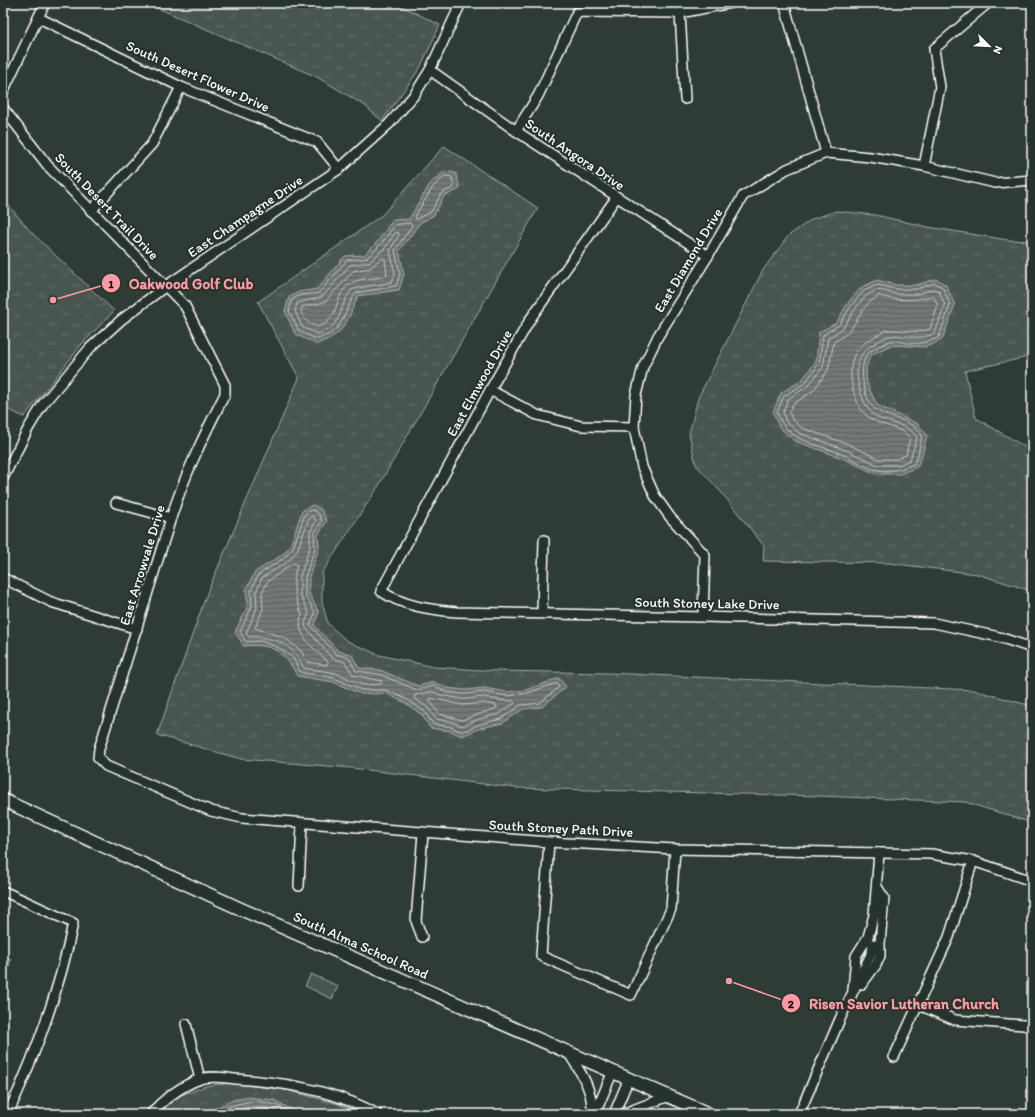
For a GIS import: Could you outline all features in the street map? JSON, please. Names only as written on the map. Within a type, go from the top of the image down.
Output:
[{"type":"main road","name":"South Alma School Road","points":[[3,800],[243,910],[709,1114]]},
{"type":"street","points":[[3,92],[45,3]]},
{"type":"street","name":"East Champagne Drive","points":[[3,478],[5,467],[43,404],[90,348],[121,320],[166,286],[339,169],[389,124],[415,94],[430,70],[461,3]]},
{"type":"street","points":[[516,131],[538,96],[577,12],[680,13],[731,3]]},
{"type":"street","points":[[784,3],[826,153]]},
{"type":"street","points":[[924,166],[940,87],[934,49],[988,3]]},
{"type":"street","points":[[680,13],[685,99]]},
{"type":"street","name":"South Desert Flower Drive","points":[[38,18],[182,87],[317,142],[339,169]]},
{"type":"street","name":"South Angora Drive","points":[[430,70],[516,131],[616,198],[708,256]]},
{"type":"street","points":[[92,210],[152,144],[182,87]]},
{"type":"street","name":"South Desert Trail Drive","points":[[3,108],[48,166],[185,306],[225,385]]},
{"type":"street","name":"East Diamond Drive","points":[[703,617],[704,555],[670,517],[655,496],[642,467],[634,427],[636,395],[643,367],[658,336],[708,256],[743,196],[787,169],[826,153],[870,156],[924,166],[995,183],[1032,180]]},
{"type":"street","name":"East Elmwood Drive","points":[[381,591],[490,390],[531,318],[616,198]]},
{"type":"street","name":"East Arrowvale Drive","points":[[98,758],[183,480],[198,444],[225,394],[225,385]]},
{"type":"street","points":[[490,390],[537,415],[581,426],[634,427]]},
{"type":"street","points":[[116,503],[171,518]]},
{"type":"street","points":[[542,613],[544,540]]},
{"type":"street","points":[[3,578],[51,602],[137,629]]},
{"type":"street","name":"South Stoney Lake Drive","points":[[381,591],[390,598],[438,610],[457,612],[934,623],[999,637],[1032,648]]},
{"type":"street","name":"South Stoney Path Drive","points":[[98,758],[106,766],[211,811],[242,818],[302,824],[548,842],[675,848],[932,854],[973,861],[1032,881]]},
{"type":"street","points":[[299,886],[302,824]]},
{"type":"street","points":[[422,937],[416,921],[423,833]]},
{"type":"street","points":[[548,842],[541,956],[631,995],[671,909],[675,848]]},
{"type":"street","points":[[799,1114],[872,952],[879,853]]},
{"type":"street","points":[[894,1057],[949,937],[973,861]]},
{"type":"street","points":[[853,993],[856,956],[873,943],[881,932],[884,898],[877,887]]},
{"type":"street","points":[[3,891],[74,924],[50,1013],[8,1114]]},
{"type":"street","points":[[919,1005],[955,1020],[1024,1025],[1032,1028]]},
{"type":"street","points":[[186,1024],[200,1079]]},
{"type":"street","points":[[568,1052],[586,1082],[592,1100],[594,1114]]},
{"type":"street","points":[[594,1114],[613,1071]]},
{"type":"street","points":[[151,1114],[166,1098],[200,1079],[226,1078],[276,1082],[325,1093],[377,1114]]},
{"type":"street","points":[[614,1114],[629,1078]]},
{"type":"street","points":[[622,1114],[669,1096]]},
{"type":"green space","points":[[146,3],[395,3],[440,25],[420,68],[382,121],[364,105],[317,77]]},
{"type":"green space","points":[[444,146],[538,208],[378,487],[322,573],[322,602],[328,624],[347,641],[379,655],[434,667],[496,671],[609,673],[973,690],[1032,706],[1032,823],[965,802],[818,796],[516,788],[351,768],[241,759],[157,735],[207,593],[299,378],[258,302],[382,215]]},
{"type":"green space","points":[[3,199],[31,232],[114,311],[82,344],[24,417],[3,407]]},
{"type":"green space","points":[[836,211],[875,215],[928,227],[1008,240],[1032,241],[1032,356],[965,371],[976,418],[1032,451],[1032,591],[977,574],[888,563],[763,561],[764,546],[721,492],[696,465],[689,434],[698,398],[763,270],[788,236],[812,219]]},
{"type":"green space","points":[[3,953],[11,960],[3,983]]},
{"type":"green space","points":[[311,974],[338,986],[332,999],[305,986]]},
{"type":"green space","points":[[230,1083],[286,1090],[339,1104],[361,1114],[158,1114],[176,1097],[206,1086]]},
{"type":"water","points":[[444,171],[456,173],[460,189],[444,196],[434,215],[420,223],[399,251],[404,274],[399,290],[358,296],[344,326],[334,336],[326,340],[316,344],[295,334],[285,311],[289,297],[299,292],[317,289],[345,256],[364,255],[378,241],[393,220],[409,219],[430,184]]},
{"type":"water","points":[[936,279],[946,285],[955,305],[942,340],[926,347],[891,345],[871,355],[866,367],[867,384],[877,405],[918,424],[927,435],[922,456],[917,467],[900,474],[876,474],[842,458],[795,441],[779,427],[773,412],[781,393],[802,380],[816,361],[819,332],[836,323],[850,300],[862,287],[877,280],[897,285],[916,285]]},
{"type":"water","points":[[312,505],[321,509],[327,521],[318,535],[319,548],[309,577],[309,593],[319,613],[314,625],[338,651],[351,654],[359,668],[380,670],[418,686],[434,682],[447,688],[465,690],[484,688],[507,692],[526,690],[559,678],[566,687],[542,707],[523,709],[503,723],[481,728],[462,736],[450,731],[430,728],[422,715],[404,702],[385,693],[361,694],[333,682],[297,676],[287,660],[276,650],[254,645],[244,646],[235,632],[248,605],[246,590],[255,572],[282,555],[290,546],[302,511]]},
{"type":"water","points":[[248,1097],[274,1100],[300,1114],[203,1114],[233,1100]]},
{"type":"place","name":"Oakwood Golf Club","points":[[53,300]]},
{"type":"place","name":"Risen Savior Lutheran Church","points":[[729,981]]}]
